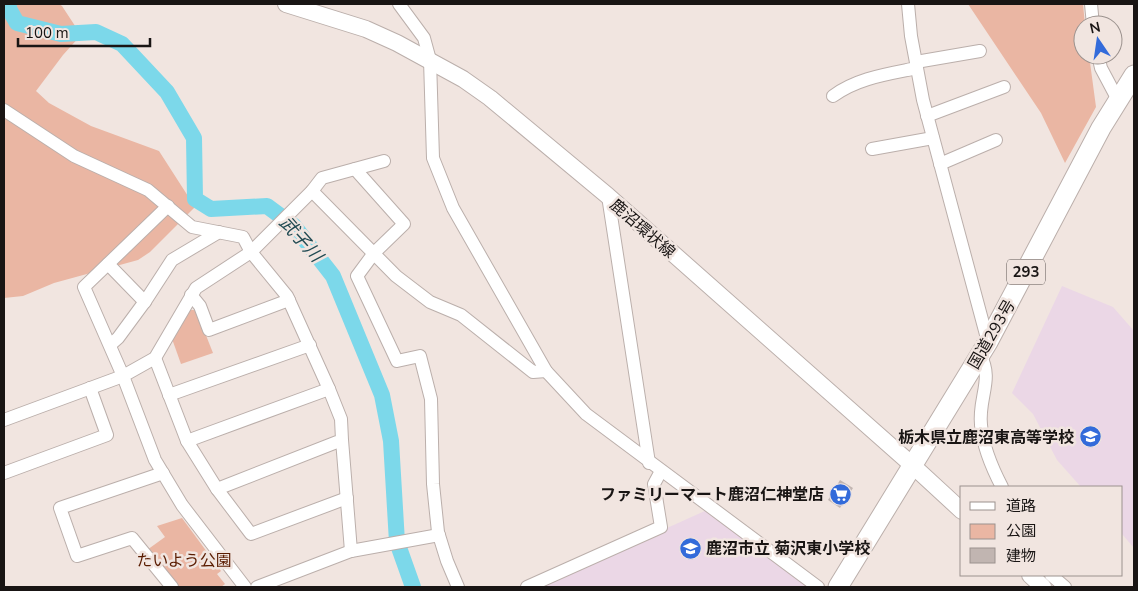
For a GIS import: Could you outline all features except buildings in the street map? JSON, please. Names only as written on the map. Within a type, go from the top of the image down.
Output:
[{"type":"highway","name":"国道293号","points":[[838,587],[911,464],[984,348],[1118,100],[1134,76]]},
{"type":"main road","name":"鹿沼環状線","points":[[286,4],[366,29],[430,60],[490,98],[608,196],[960,509]]},
{"type":"main road","points":[[1031,576],[1043,587]]},
{"type":"street","points":[[399,4],[424,38],[430,60],[433,158],[453,208],[546,371],[586,414],[649,463],[818,587]]},
{"type":"street","points":[[908,4],[916,65],[927,116],[984,348],[987,367],[980,406],[981,426],[988,458],[1002,486]]},
{"type":"street","points":[[833,96],[846,86],[864,80],[916,65],[980,51]]},
{"type":"street","points":[[1101,65],[1118,100]]},
{"type":"street","points":[[927,116],[1004,87]]},
{"type":"street","points":[[4,110],[74,156],[148,190],[192,227],[243,237],[251,252],[289,300],[341,419],[351,551]]},
{"type":"street","points":[[872,149],[933,138]]},
{"type":"street","points":[[940,164],[996,140]]},
{"type":"street","points":[[4,420],[123,376],[155,358],[196,288],[251,252],[312,191],[322,178],[384,161]]},
{"type":"street","points":[[355,169],[404,224],[374,253],[357,276],[397,361],[420,356],[431,399],[433,484],[439,535],[458,587]]},
{"type":"street","points":[[312,191],[396,276],[430,302],[461,315],[534,372],[546,371]]},
{"type":"street","points":[[608,196],[649,463]]},
{"type":"street","points":[[168,206],[84,287],[123,376],[155,460],[182,505],[245,587]]},
{"type":"street","points":[[110,345],[118,338],[145,302],[172,260],[219,232]]},
{"type":"street","points":[[108,264],[145,302]]},
{"type":"street","points":[[192,295],[200,306],[209,330],[289,300]]},
{"type":"street","points":[[170,395],[310,345]]},
{"type":"street","points":[[155,358],[188,441],[217,489],[251,534],[347,498]]},
{"type":"street","points":[[4,473],[107,435],[90,388]]},
{"type":"street","points":[[188,441],[329,389]]},
{"type":"street","points":[[217,489],[342,440]]},
{"type":"street","points":[[527,587],[660,527],[654,484],[660,471]]},
{"type":"street","points":[[163,473],[60,508],[77,556],[132,538],[167,586]]},
{"type":"street","points":[[257,587],[351,551],[439,535]]},
{"type":"street","points":[[1052,576],[1065,587]]},
{"type":"shaded area","name":"栃木県立鹿沼東高等学校","points":[[1062,286],[1113,307],[1134,331],[1134,548],[1123,535],[1123,486],[1080,486],[1057,460],[1033,414],[1012,393]]},
{"type":"shaded area","name":"鹿沼市立 菊沢東小学校","points":[[707,510],[811,587],[536,587]]},
{"type":"green space","points":[[4,4],[59,4],[62,6],[81,35],[63,55],[36,91],[49,103],[91,126],[159,151],[195,207],[150,252],[138,260],[54,283],[23,296],[4,298]]},
{"type":"green space","points":[[968,4],[1083,4],[1084,15],[1073,15],[1073,65],[1090,65],[1096,107],[1065,163],[1041,113]]},
{"type":"green space","points":[[188,310],[196,310],[213,353],[181,364],[171,336]]},
{"type":"green space","name":"たいよう公園","points":[[182,518],[221,571],[217,574],[225,584],[221,587],[176,587],[147,550],[165,537],[157,526]]},
{"type":"waterway","name":"武子川","points":[[9,4],[8,7],[17,23],[61,34],[96,32],[122,44],[167,92],[194,138],[195,199],[211,209],[267,206],[294,226],[333,276],[382,395],[391,441],[397,542],[413,587]]},
{"type":"place","name":"栃木県立鹿沼東高等学校","points":[[1090,437]]},
{"type":"place","name":"ファミリーマート鹿沼仁神堂店","points":[[840,494]]},
{"type":"place","name":"鹿沼市立 菊沢東小学校","points":[[690,548]]}]
